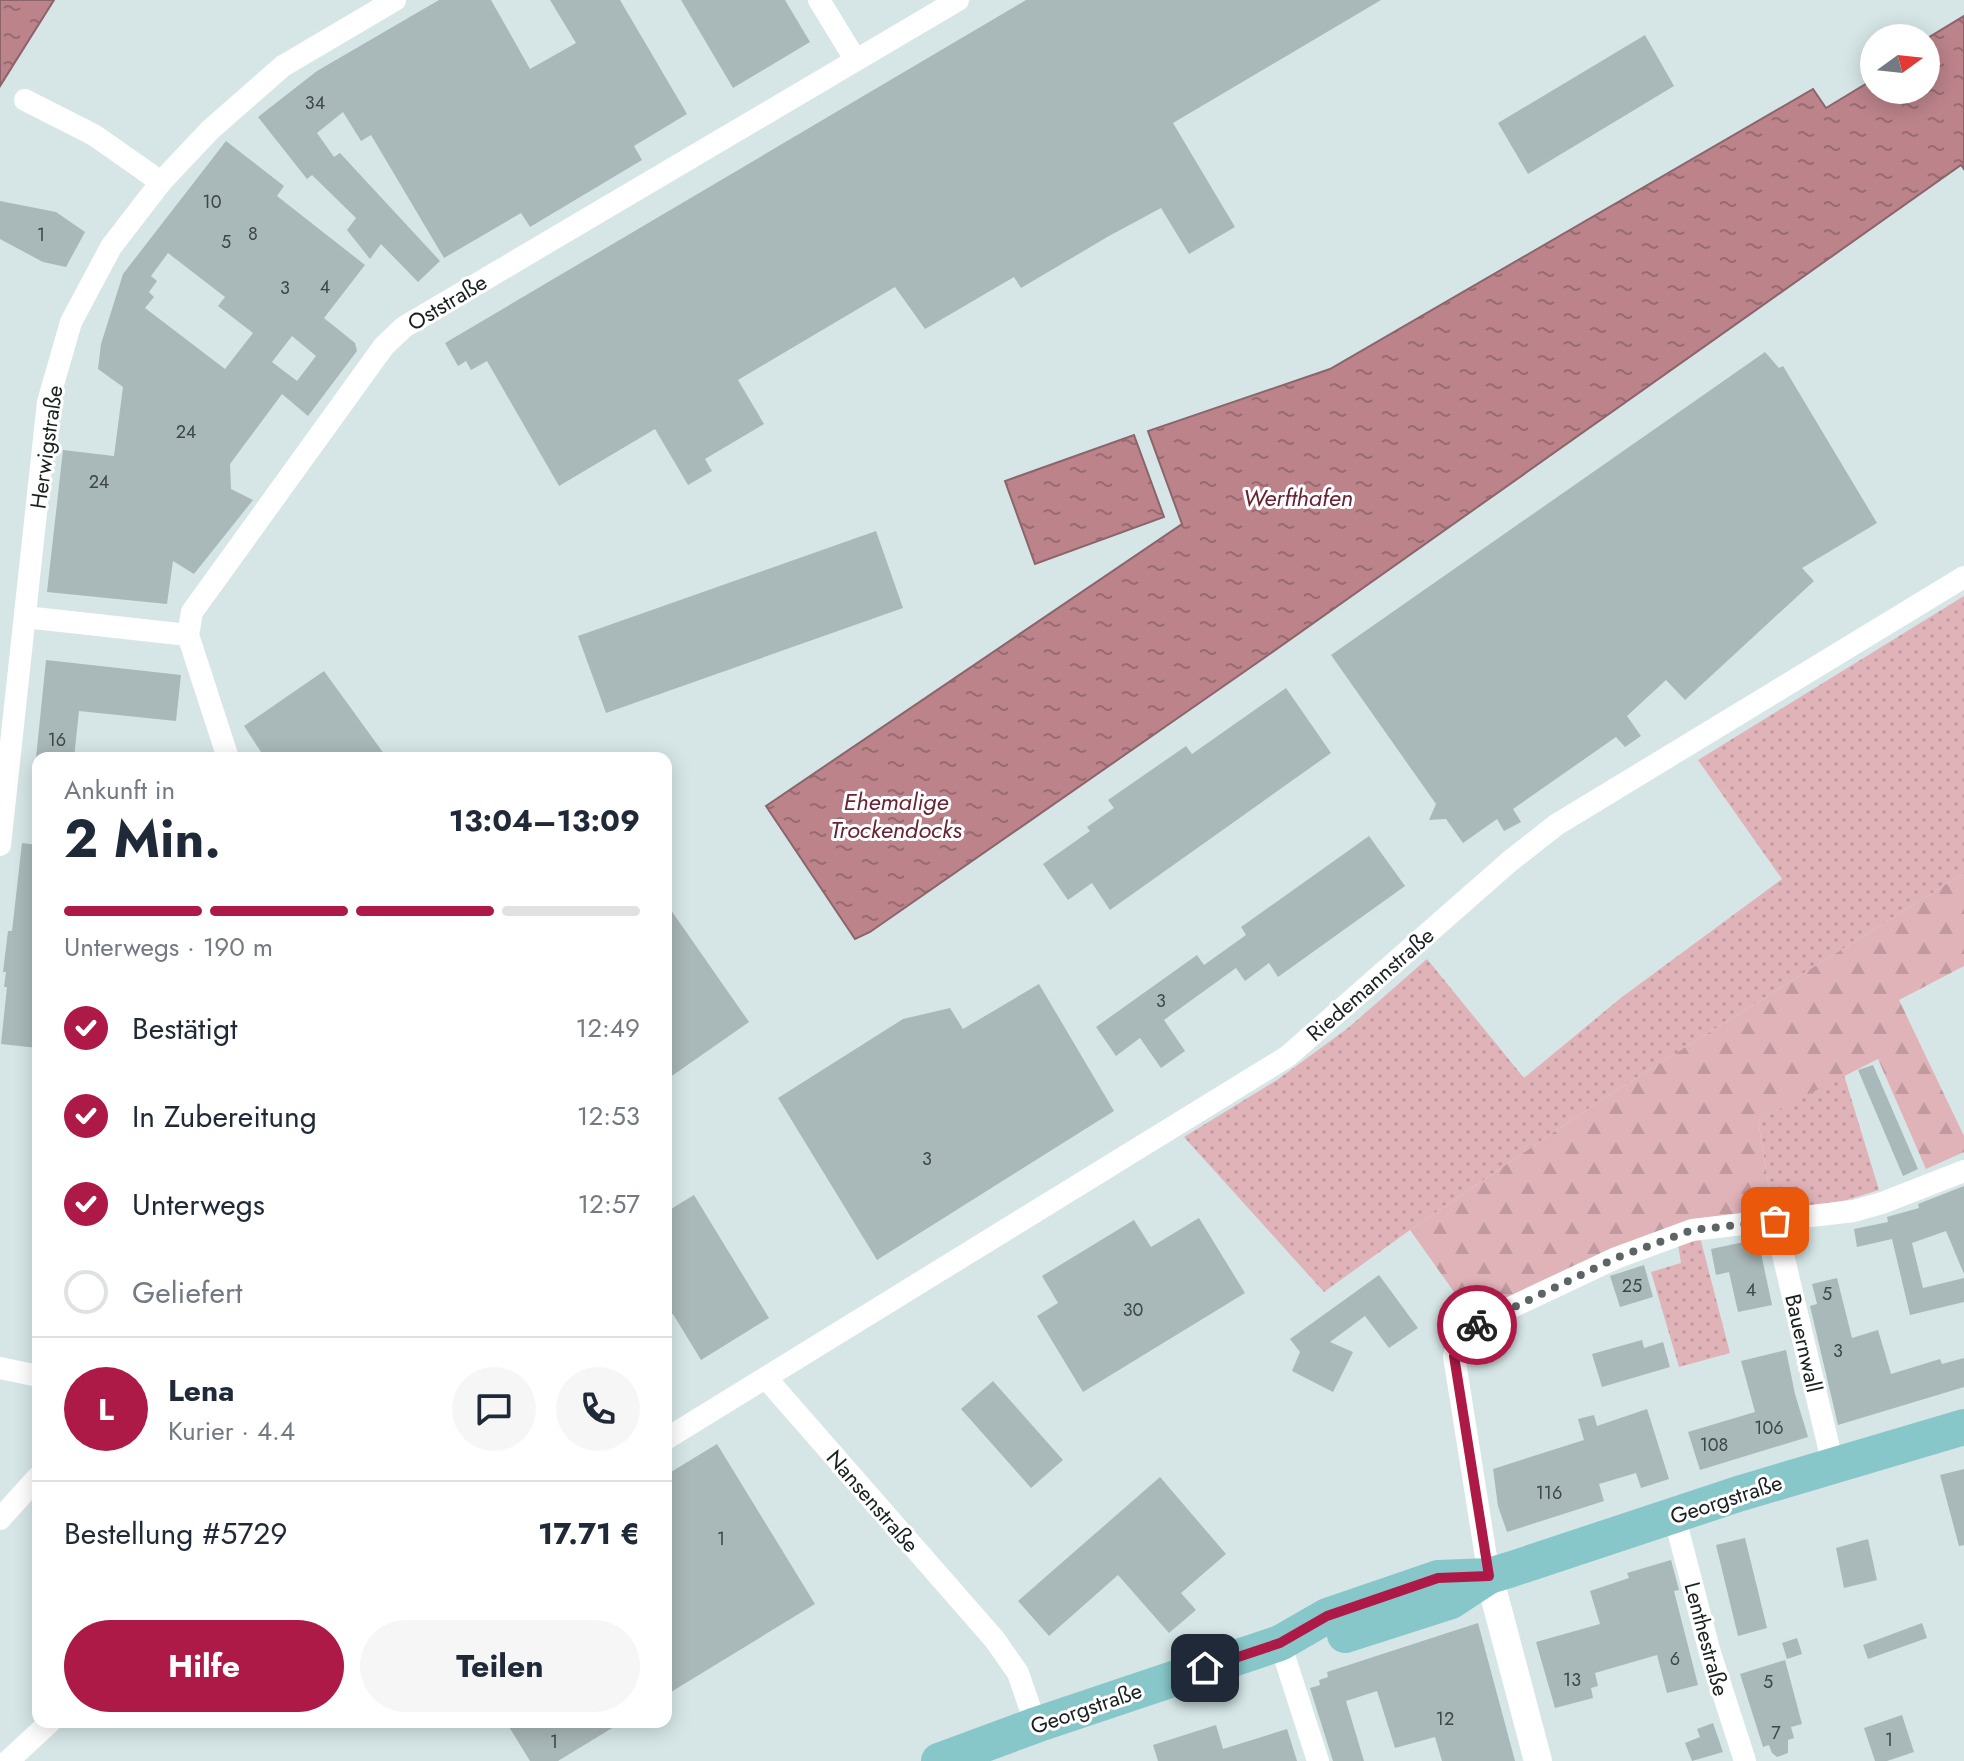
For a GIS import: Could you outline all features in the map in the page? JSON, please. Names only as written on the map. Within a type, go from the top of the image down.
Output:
[{"type":"main road","name":"Georgstraße","points":[[939,1761],[1280,1643],[1333,1639],[1438,1606],[1489,1576],[1833,1465],[1964,1427]]},
{"type":"street","name":"Herwigstraße","points":[[0,845],[48,402],[71,322],[111,247],[161,182],[210,130],[275,72],[318,43],[395,0]]},
{"type":"street","points":[[819,0],[855,59]]},
{"type":"street","name":"Oststraße","points":[[188,635],[192,612],[384,346],[404,327],[958,0]]},
{"type":"street","points":[[25,100],[94,135],[161,182]]},
{"type":"street","name":"Riedemannstraße","points":[[766,1378],[1288,1056],[1509,862],[1556,825],[1964,577]]},
{"type":"street","points":[[25,617],[188,635],[226,752]]},
{"type":"street","points":[[1538,1761],[1489,1576],[1454,1356],[1458,1342],[1482,1321],[1616,1258],[1692,1230],[1854,1211],[1964,1171]]},
{"type":"street","name":"Bauernwall","points":[[1775,1221],[1833,1465]]},
{"type":"street","points":[[0,1368],[32,1375]]},
{"type":"street","points":[[672,1435],[766,1378]]},
{"type":"street","name":"Nansenstraße","points":[[766,1378],[995,1640],[1018,1673],[1036,1725]]},
{"type":"street","points":[[0,1519],[32,1484]]},
{"type":"street","name":"Lenthestraße","points":[[1674,1515],[1710,1653],[1745,1761]]},
{"type":"street","points":[[1280,1643],[1318,1761]]},
{"type":"street","points":[[8,1761],[44,1728]]},
{"type":"green space","points":[[1964,596],[1964,873],[1601,1100],[1324,1292],[1184,1137],[1277,1080],[1348,1028],[1427,959],[1524,1078],[1622,997],[1782,879],[1698,760]]},
{"type":"green space","points":[[1964,873],[1964,966],[1899,1000],[1964,1136],[1964,1152],[1926,1169],[1878,1059],[1758,1120],[1773,1213],[1616,1252],[1469,1313],[1410,1230],[1601,1100]]},
{"type":"green space","points":[[1844,1075],[1879,1190],[1847,1200],[1773,1213],[1758,1120]]},
{"type":"green space","points":[[1700,1237],[1730,1353],[1679,1367],[1651,1272],[1681,1263],[1678,1244]]},
{"type":"water","points":[[0,0],[54,0],[0,86]]},
{"type":"water","name":"Werfthafen","points":[[1964,16],[1964,169],[1961,165],[1264,658],[870,932],[855,939],[766,806],[1182,524],[1148,431],[1330,369],[1813,89],[1826,108],[1860,87],[1860,104],[1940,104],[1940,31]]},
{"type":"water","points":[[1134,435],[1164,517],[1035,564],[1005,481]]},
{"type":"building","points":[[439,0],[491,0],[530,69],[576,43],[550,0],[620,0],[687,114],[634,146],[642,160],[530,227],[521,213],[444,258],[371,135],[361,141],[343,112],[317,133],[334,157],[340,153],[440,261],[418,282],[381,244],[370,259],[347,230],[356,218],[312,175],[307,179],[258,117],[317,71]]},
{"type":"building","points":[[681,0],[785,0],[810,42],[733,88]]},
{"type":"building","points":[[1026,0],[1381,0],[1173,123],[1235,227],[1189,254],[1161,208],[1021,288],[1014,277],[925,329],[895,287],[738,380],[764,424],[705,459],[712,471],[688,485],[655,429],[559,486],[487,361],[471,370],[466,361],[458,366],[445,343]]},
{"type":"building","points":[[1645,35],[1674,86],[1528,174],[1498,123]]},
{"type":"building","points":[[226,141],[284,186],[277,196],[365,265],[324,318],[355,343],[357,351],[308,416],[282,394],[230,464],[231,489],[253,500],[194,574],[173,561],[167,604],[47,592],[63,450],[114,456],[123,387],[98,369],[101,344],[123,274]],"holes":[[[168,253],[225,297],[218,306],[253,333],[225,369],[145,308],[154,297],[149,292],[157,281],[151,276]],[[292,336],[316,356],[297,381],[272,362]]]},
{"type":"building","points":[[0,201],[56,212],[85,232],[66,267],[43,262],[0,239]]},
{"type":"building","points":[[1765,352],[1779,368],[1783,366],[1877,523],[1802,568],[1814,581],[1685,700],[1666,680],[1627,716],[1641,736],[1625,747],[1616,737],[1513,809],[1521,822],[1504,831],[1497,819],[1463,843],[1446,819],[1429,820],[1436,804],[1331,655]]},
{"type":"building","points":[[876,531],[903,608],[606,713],[578,636]]},
{"type":"building","points":[[46,660],[181,675],[176,721],[79,711],[75,752],[37,752]]},
{"type":"building","points":[[324,671],[383,752],[261,752],[244,726]]},
{"type":"building","points":[[1286,688],[1331,753],[1110,910],[1092,883],[1068,900],[1043,864],[1090,831],[1087,827],[1114,808],[1108,800],[1186,746],[1192,754]]},
{"type":"building","points":[[1369,836],[1405,886],[1278,977],[1269,963],[1245,981],[1236,968],[1164,1020],[1185,1051],[1161,1068],[1140,1038],[1116,1056],[1096,1027],[1197,955],[1204,965],[1246,935],[1241,927]]},
{"type":"building","points":[[22,843],[32,844],[32,1047],[1,1044],[7,987],[4,987],[6,972],[3,972],[8,931],[12,931]]},
{"type":"building","points":[[672,912],[749,1022],[672,1076]]},
{"type":"building","points":[[1039,984],[1114,1111],[877,1260],[778,1098],[903,1019],[950,1008],[963,1029]]},
{"type":"building","points":[[1873,1065],[1918,1169],[1903,1176],[1858,1070]]},
{"type":"building","points":[[1964,1186],[1964,1274],[1946,1231],[1912,1243],[1923,1288],[1964,1278],[1964,1302],[1910,1315],[1892,1239],[1857,1247],[1854,1229],[1888,1222],[1887,1217],[1919,1208],[1918,1204]]},
{"type":"building","points":[[694,1195],[769,1318],[701,1360],[672,1315],[672,1208]]},
{"type":"building","points":[[1199,1218],[1245,1293],[1083,1392],[1037,1316],[1058,1303],[1042,1276],[1134,1220],[1151,1247]]},
{"type":"building","points":[[1758,1239],[1772,1305],[1738,1312],[1729,1272],[1716,1275],[1711,1249]]},
{"type":"building","points":[[1644,1265],[1653,1297],[1620,1307],[1610,1276]]},
{"type":"building","points":[[1379,1275],[1418,1328],[1389,1348],[1365,1316],[1330,1342],[1353,1352],[1333,1392],[1292,1371],[1300,1352],[1290,1339]]},
{"type":"building","points":[[1837,1278],[1852,1338],[1878,1330],[1891,1374],[1940,1359],[1942,1364],[1964,1358],[1964,1387],[1838,1425],[1810,1306],[1817,1304],[1812,1284]]},
{"type":"building","points":[[1642,1340],[1644,1348],[1663,1342],[1670,1367],[1602,1387],[1592,1354]]},
{"type":"building","points":[[1786,1350],[1808,1437],[1700,1470],[1688,1432],[1755,1412],[1741,1361]]},
{"type":"building","points":[[993,1381],[1063,1460],[1031,1488],[961,1409]]},
{"type":"building","points":[[1647,1409],[1669,1479],[1641,1488],[1636,1473],[1599,1484],[1604,1501],[1507,1532],[1498,1506],[1493,1469],[1584,1440],[1578,1419],[1594,1415],[1597,1426]]},
{"type":"building","points":[[717,1444],[815,1604],[672,1691],[672,1471]]},
{"type":"building","points":[[1964,1469],[1964,1545],[1959,1546],[1940,1475]]},
{"type":"building","points":[[1160,1477],[1226,1554],[1181,1593],[1196,1610],[1169,1633],[1118,1575],[1049,1636],[1018,1601]]},
{"type":"building","points":[[1745,1538],[1767,1628],[1738,1636],[1716,1545]]},
{"type":"building","points":[[1868,1539],[1877,1580],[1844,1588],[1836,1548]]},
{"type":"building","points":[[1671,1560],[1679,1590],[1674,1591],[1698,1685],[1667,1693],[1657,1655],[1595,1673],[1598,1686],[1591,1688],[1593,1698],[1555,1708],[1536,1642],[1600,1624],[1590,1591],[1629,1578],[1627,1573]]},
{"type":"building","points":[[1478,1623],[1515,1761],[1442,1761],[1435,1737],[1395,1748],[1377,1691],[1346,1701],[1364,1761],[1333,1761],[1310,1688],[1320,1685],[1319,1680],[1328,1677],[1327,1672]]},
{"type":"building","points":[[1922,1623],[1927,1638],[1868,1659],[1863,1645]]},
{"type":"building","points":[[1797,1638],[1802,1654],[1787,1659],[1782,1643]]},
{"type":"building","points":[[1785,1660],[1802,1724],[1791,1727],[1794,1738],[1788,1740],[1788,1753],[1777,1757],[1769,1745],[1763,1747],[1740,1674]]},
{"type":"building","points":[[1902,1715],[1914,1752],[1887,1761],[1875,1761],[1864,1728]]},
{"type":"building","points":[[1713,1723],[1723,1752],[1692,1761],[1685,1743],[1700,1737],[1697,1729]]},
{"type":"building","points":[[1216,1725],[1223,1749],[1287,1729],[1297,1761],[1158,1761],[1153,1745]]},
{"type":"building","points":[[510,1728],[612,1728],[558,1761],[530,1761]]},
{"type":"way so far","points":[[1477,1325],[1616,1258],[1692,1230],[1775,1221]]},
{"type":"route","points":[[1205,1668],[1280,1643],[1327,1616],[1438,1578],[1489,1576],[1454,1356],[1458,1342],[1477,1325]]},
{"type":"water label","name":"Ehemalige Trockendocks","points":[[896,816]]}]
